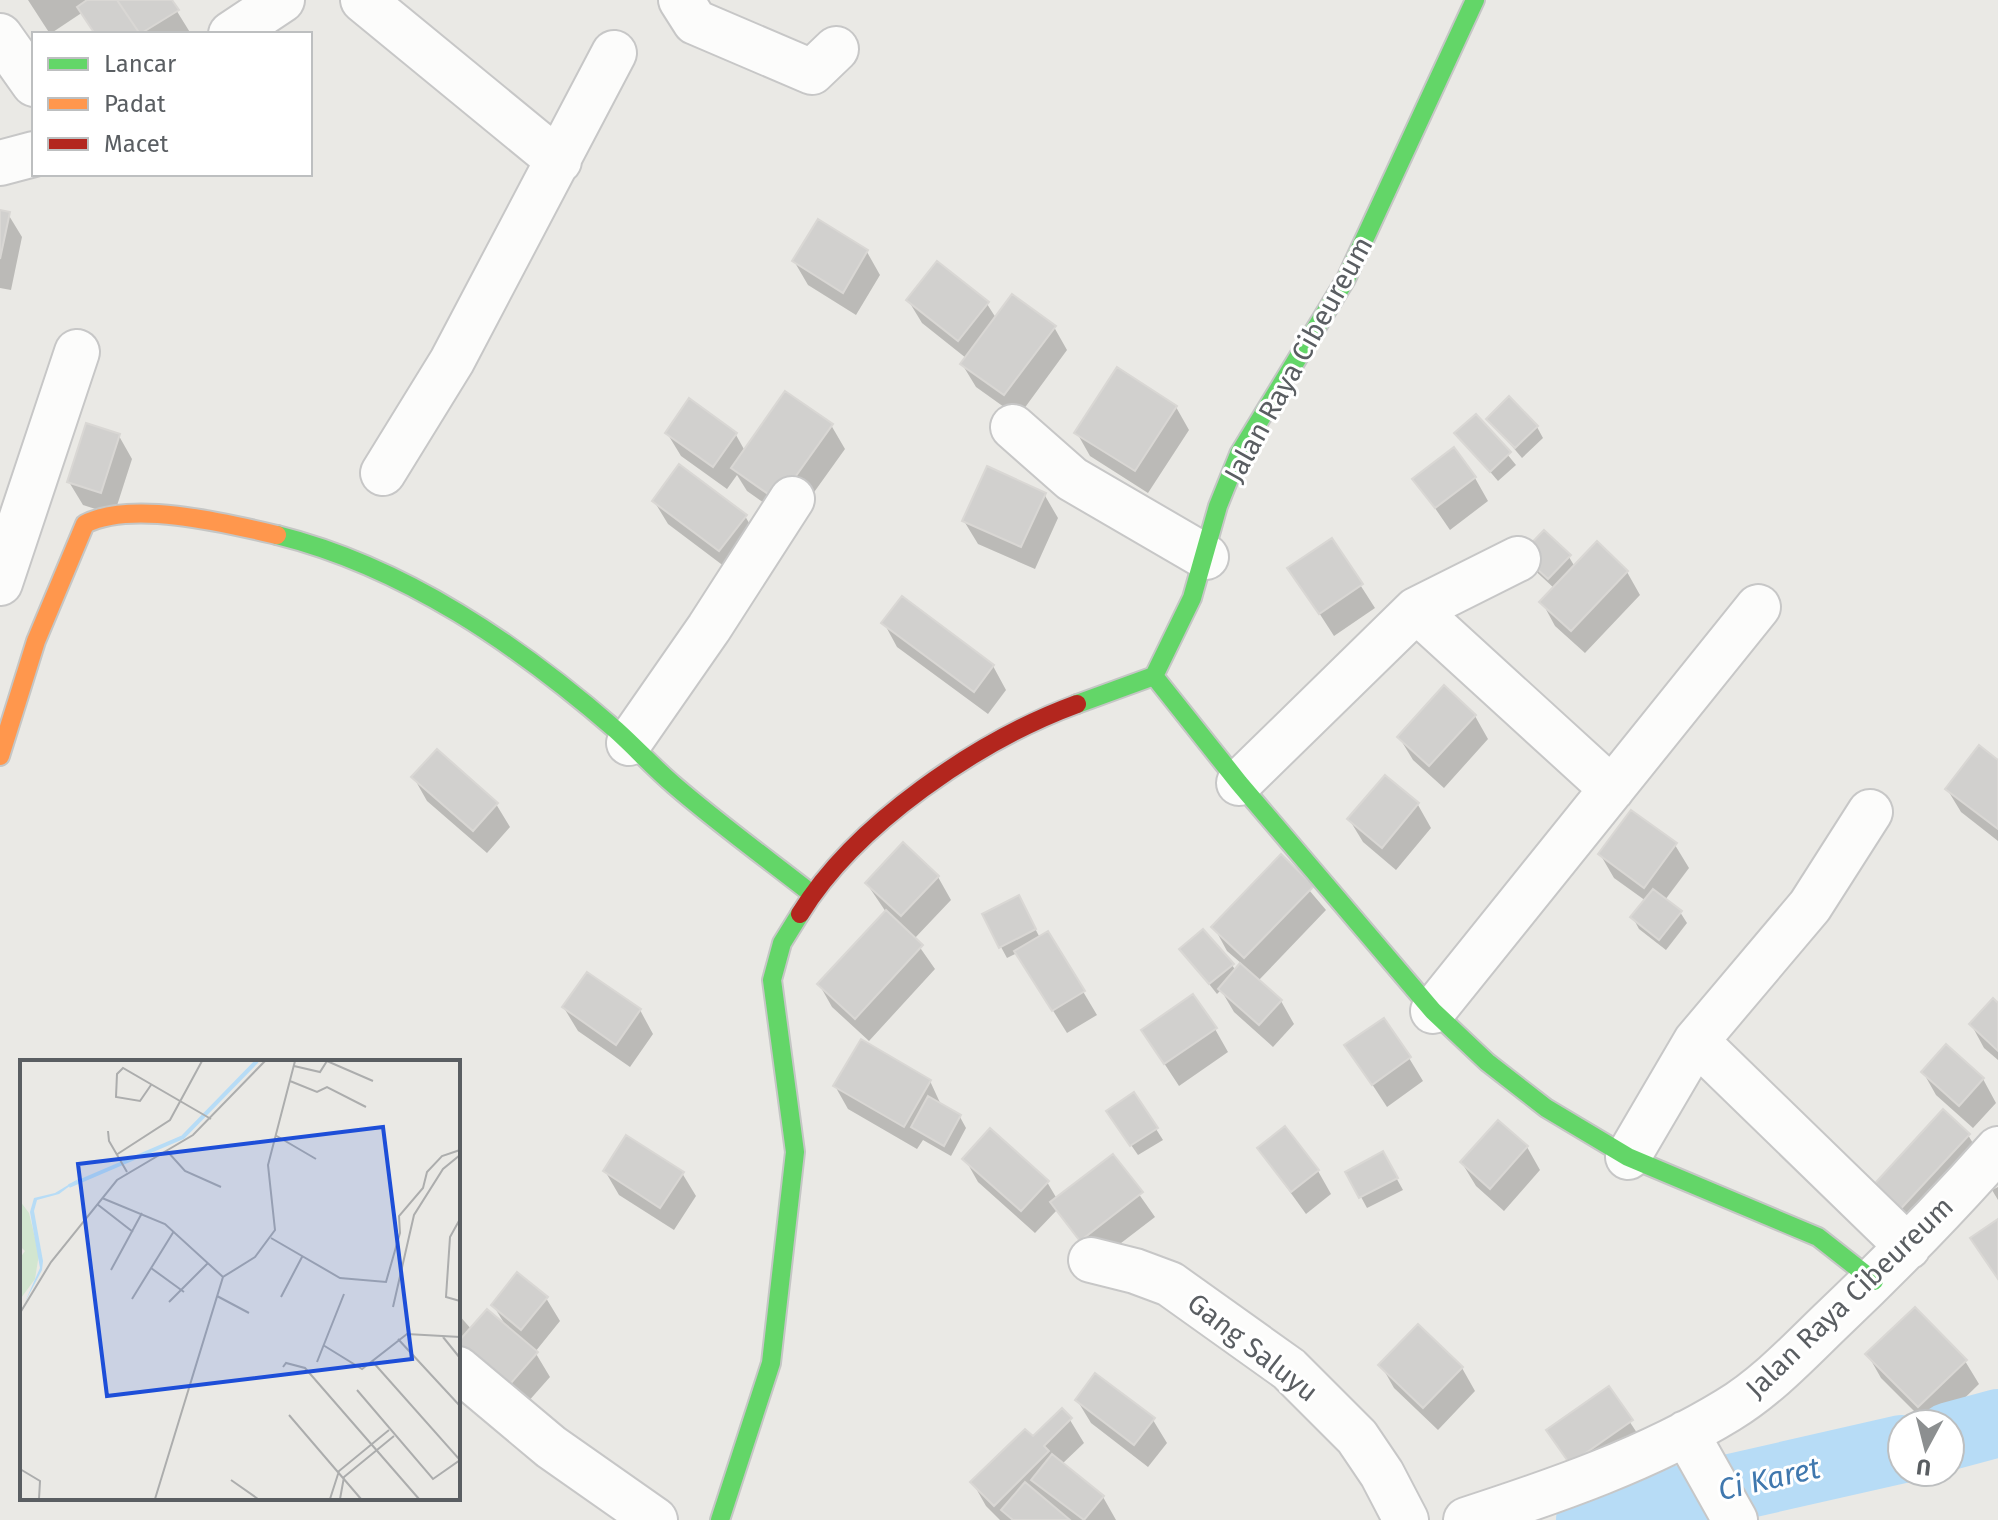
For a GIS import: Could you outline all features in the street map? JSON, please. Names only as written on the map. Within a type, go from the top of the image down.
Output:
[{"type":"street","points":[[363,0],[559,161]]},
{"type":"street","points":[[681,0],[695,22],[812,72],[836,49]]},
{"type":"street","name":"Jalan Raya Cibeureum","points":[[1154,676],[1175,638],[1206,557],[1218,506],[1239,454],[1346,279],[1475,0]]},
{"type":"street","points":[[0,36],[32,81]]},
{"type":"street","points":[[383,473],[452,361],[614,53]]},
{"type":"street","points":[[0,163],[32,155]]},
{"type":"street","points":[[0,583],[77,352]]},
{"type":"street","points":[[1013,427],[1072,479],[1206,557]]},
{"type":"street","points":[[629,743],[709,628],[792,499]]},
{"type":"street","points":[[0,756],[36,641],[85,524],[102,515],[129,514],[227,522],[339,552],[395,576],[533,663],[673,784],[812,894]]},
{"type":"street","points":[[1239,783],[1416,610],[1518,559]]},
{"type":"street","points":[[1433,1011],[1758,607]]},
{"type":"street","points":[[1416,610],[1612,789]]},
{"type":"street","points":[[720,1520],[771,1363],[795,1152],[772,980],[782,943],[812,894],[869,833],[930,784],[991,746],[1063,709],[1154,676],[1239,783],[1433,1011],[1487,1062],[1546,1108],[1628,1157],[1818,1237],[1874,1281]]},
{"type":"street","points":[[1628,1157],[1696,1041],[1819,895],[1870,812]]},
{"type":"street","points":[[1696,1041],[1908,1247]]},
{"type":"street","name":"Jalan Raya Cibeureum","points":[[1466,1520],[1580,1480],[1686,1433],[1731,1409],[1874,1281],[1998,1149]]},
{"type":"street","name":"Gang Saluyu","points":[[1091,1260],[1170,1284],[1289,1369],[1357,1437],[1382,1474],[1406,1520]]},
{"type":"street","points":[[460,1371],[551,1447],[655,1520]]},
{"type":"street","points":[[1686,1433],[1725,1502]]},
{"type":"building","points":[[87,0],[117,0],[139,32],[94,32],[77,7]]},
{"type":"building","points":[[117,0],[172,0],[179,10],[139,32]]},
{"type":"building","points":[[0,210],[10,212],[0,259]]},
{"type":"building","points":[[818,219],[868,250],[843,293],[792,261]]},
{"type":"building","points":[[937,261],[989,302],[958,341],[906,300]]},
{"type":"building","points":[[1012,294],[1056,326],[1004,395],[960,364]]},
{"type":"building","points":[[1117,367],[1177,406],[1135,471],[1074,433]]},
{"type":"building","points":[[785,391],[833,424],[778,501],[731,468]]},
{"type":"building","points":[[1509,396],[1538,426],[1515,448],[1486,419]]},
{"type":"building","points":[[689,398],[737,433],[713,467],[665,433]]},
{"type":"building","points":[[1476,414],[1511,452],[1490,472],[1454,433]]},
{"type":"building","points":[[86,423],[120,434],[101,493],[67,482]]},
{"type":"building","points":[[1454,447],[1476,477],[1435,508],[1412,479]]},
{"type":"building","points":[[679,464],[747,515],[719,551],[652,501]]},
{"type":"building","points":[[987,466],[1046,493],[1021,547],[962,521]]},
{"type":"building","points":[[1544,530],[1571,555],[1548,579],[1521,554]]},
{"type":"building","points":[[1332,538],[1363,584],[1319,614],[1287,568]]},
{"type":"building","points":[[1597,541],[1628,571],[1571,631],[1539,602]]},
{"type":"building","points":[[902,596],[994,665],[974,692],[881,623]]},
{"type":"building","points":[[1444,685],[1476,715],[1429,766],[1397,737]]},
{"type":"building","points":[[1979,745],[1998,760],[1998,829],[1945,789]]},
{"type":"building","points":[[437,749],[498,803],[473,831],[411,777]]},
{"type":"building","points":[[1385,775],[1419,803],[1382,848],[1347,819]]},
{"type":"building","points":[[1631,810],[1677,843],[1644,888],[1598,854]]},
{"type":"building","points":[[903,842],[939,876],[901,916],[865,883]]},
{"type":"building","points":[[1281,854],[1314,886],[1244,958],[1211,927]]},
{"type":"building","points":[[1653,889],[1682,911],[1659,940],[1630,917]]},
{"type":"building","points":[[1019,895],[1036,929],[999,948],[982,914]]},
{"type":"building","points":[[886,910],[923,945],[855,1019],[817,984]]},
{"type":"building","points":[[1203,929],[1234,964],[1209,984],[1179,949]]},
{"type":"building","points":[[1048,931],[1085,991],[1052,1011],[1014,951]]},
{"type":"building","points":[[1240,963],[1282,1000],[1259,1025],[1218,989]]},
{"type":"building","points":[[587,972],[641,1009],[616,1045],[562,1007]]},
{"type":"building","points":[[1193,994],[1217,1028],[1164,1064],[1141,1030]]},
{"type":"building","points":[[1993,998],[1998,1003],[1998,1051],[1969,1024]]},
{"type":"building","points":[[1384,1018],[1411,1057],[1372,1085],[1344,1045]]},
{"type":"building","points":[[861,1039],[931,1080],[904,1127],[833,1086]]},
{"type":"building","points":[[1946,1044],[1984,1078],[1959,1106],[1921,1072]]},
{"type":"building","points":[[1134,1092],[1158,1128],[1130,1146],[1106,1111]]},
{"type":"building","points":[[928,1096],[961,1115],[944,1146],[911,1127]]},
{"type":"building","points":[[1943,1109],[1970,1134],[1895,1215],[1868,1191]]},
{"type":"building","points":[[1498,1120],[1528,1146],[1490,1189],[1460,1162]]},
{"type":"building","points":[[1285,1126],[1319,1170],[1291,1192],[1257,1148]]},
{"type":"building","points":[[990,1128],[1049,1181],[1021,1211],[962,1159]]},
{"type":"building","points":[[626,1135],[684,1172],[660,1208],[603,1171]]},
{"type":"building","points":[[1383,1151],[1398,1178],[1359,1198],[1345,1172]]},
{"type":"building","points":[[1113,1154],[1143,1192],[1080,1241],[1050,1202]]},
{"type":"building","points":[[1998,1219],[1998,1279],[1970,1238]]},
{"type":"building","points":[[517,1272],[548,1297],[521,1330],[491,1305]]},
{"type":"building","points":[[1915,1307],[1967,1360],[1918,1407],[1865,1354]]},
{"type":"building","points":[[487,1309],[538,1352],[505,1390],[460,1351],[460,1340]]},
{"type":"building","points":[[1418,1324],[1463,1367],[1423,1408],[1378,1365]]},
{"type":"building","points":[[1095,1373],[1155,1418],[1134,1445],[1075,1400]]},
{"type":"building","points":[[1609,1386],[1633,1420],[1570,1464],[1546,1430]]},
{"type":"building","points":[[1062,1408],[1072,1418],[1044,1446],[1049,1451],[994,1506],[970,1482],[1025,1429],[1033,1436]]},
{"type":"building","points":[[1052,1454],[1104,1496],[1084,1520],[1031,1480]]},
{"type":"building","points":[[1025,1482],[1070,1520],[1013,1520],[1001,1510]]},
{"type":"waterway","name":"Ci Karet","points":[[1966,1432],[1998,1423]]},
{"type":"waterway","name":"Ci Karet","points":[[1590,1520],[1886,1453]]},
{"type":"traffic: fast","points":[[1077,704],[1154,676],[1192,598],[1218,506],[1239,454],[1346,279],[1475,0]]},
{"type":"traffic: fast","points":[[277,535],[324,549],[415,588],[499,639],[579,699],[691,799],[812,894]]},
{"type":"traffic: fast","points":[[1154,676],[1239,783],[1433,1011],[1487,1062],[1546,1108],[1628,1157],[1818,1237],[1874,1281]]},
{"type":"traffic: fast","points":[[720,1520],[771,1363],[795,1152],[772,980],[782,943],[800,914]]},
{"type":"traffic: slow","points":[[0,756],[36,641],[85,524],[105,517],[153,514],[206,520],[277,535]]},
{"type":"traffic: jam","points":[[800,914],[853,848],[922,789],[1000,739],[1077,704]]}]
